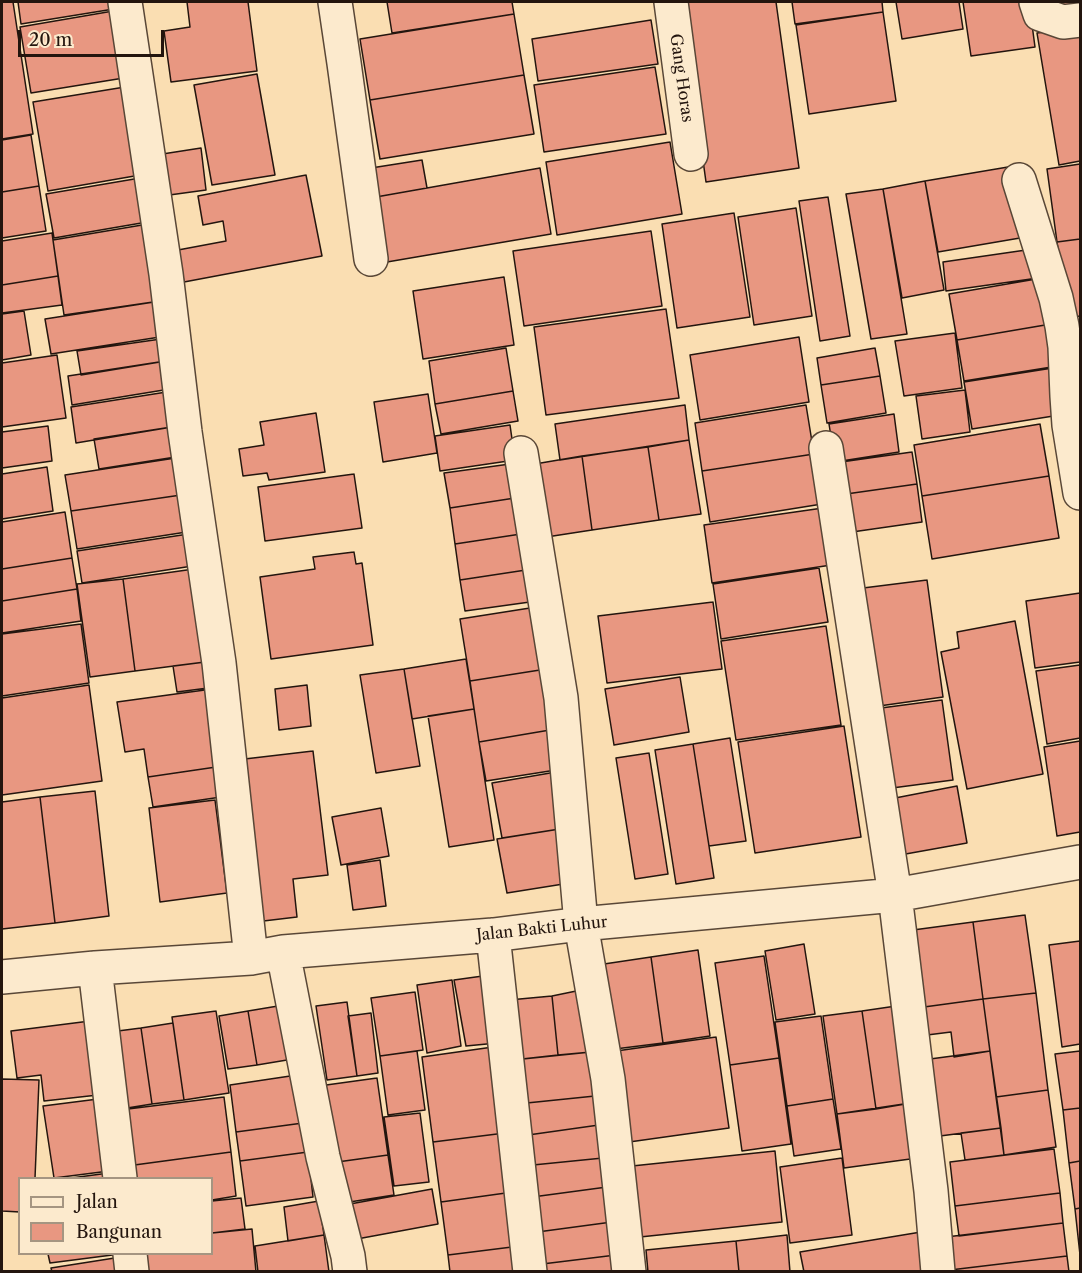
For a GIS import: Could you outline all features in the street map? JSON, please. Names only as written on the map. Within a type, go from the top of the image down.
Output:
[{"type":"street","points":[[125,2],[166,274],[185,432],[219,663],[251,958]]},
{"type":"street","points":[[334,2],[371,259]]},
{"type":"street","name":"Gang Horas","points":[[671,2],[691,154]]},
{"type":"street","points":[[1036,2],[1040,14],[1072,21]]},
{"type":"street","points":[[1019,180],[1056,298],[1062,326],[1069,425],[1080,493]]},
{"type":"street","points":[[826,448],[895,895],[931,1191],[938,1272]]},
{"type":"street","points":[[521,453],[561,698],[580,924],[608,1079],[629,1272]]},
{"type":"street","name":"Jalan Bakti Luhur","points":[[2,977],[95,968],[251,958],[283,952],[493,935],[580,924],[895,895],[1080,862]]},
{"type":"street","points":[[493,935],[530,1272]]},
{"type":"street","points":[[283,952],[323,1157],[350,1272]]},
{"type":"street","points":[[95,968],[120,1177]]},
{"type":"street","points":[[130,1255],[132,1272]]},
{"type":"building","points":[[2,2],[13,2],[33,134],[2,139]]},
{"type":"building","points":[[18,2],[119,2],[120,8],[21,24]]},
{"type":"building","points":[[187,2],[248,2],[257,71],[171,82],[164,31],[190,27]]},
{"type":"building","points":[[387,2],[512,2],[514,14],[392,33]]},
{"type":"building","points":[[681,2],[776,2],[799,168],[706,182]]},
{"type":"building","points":[[792,2],[882,2],[883,12],[795,24]]},
{"type":"building","points":[[896,2],[959,2],[963,29],[902,39]]},
{"type":"building","points":[[963,2],[1029,2],[1035,47],[971,56]]},
{"type":"building","points":[[1055,2],[1080,2],[1080,12],[1057,16]]},
{"type":"building","points":[[119,10],[130,77],[31,93],[20,27]]},
{"type":"building","points":[[883,12],[896,101],[809,114],[796,25]]},
{"type":"building","points":[[514,14],[524,75],[370,100],[360,39]]},
{"type":"building","points":[[651,20],[658,64],[538,81],[532,39]]},
{"type":"building","points":[[1080,27],[1080,161],[1059,165],[1037,33]]},
{"type":"building","points":[[655,67],[666,134],[544,152],[534,85]]},
{"type":"building","points":[[257,74],[275,175],[212,185],[194,85]]},
{"type":"building","points":[[524,75],[534,134],[380,159],[370,100]]},
{"type":"building","points":[[131,86],[146,174],[48,191],[33,102]]},
{"type":"building","points":[[31,135],[39,186],[2,192],[2,140]]},
{"type":"building","points":[[670,142],[682,214],[557,235],[546,162]]},
{"type":"building","points":[[201,148],[206,190],[162,196],[156,155]]},
{"type":"building","points":[[422,160],[427,188],[376,197],[371,168]]},
{"type":"building","points":[[1080,164],[1080,239],[1057,242],[1047,169]]},
{"type":"building","points":[[1008,167],[1020,238],[938,252],[925,181]]},
{"type":"building","points":[[540,168],[551,234],[387,262],[376,197]]},
{"type":"building","points":[[306,175],[322,256],[184,282],[178,250],[226,241],[223,221],[203,225],[198,196]]},
{"type":"building","points":[[146,177],[153,221],[54,238],[46,194]]},
{"type":"building","points":[[925,181],[944,290],[902,298],[883,189]]},
{"type":"building","points":[[39,186],[46,231],[2,238],[2,192]]},
{"type":"building","points":[[883,189],[907,334],[871,339],[846,194]]},
{"type":"building","points":[[828,197],[850,336],[820,341],[799,201]]},
{"type":"building","points":[[796,208],[812,316],[754,325],[738,217]]},
{"type":"building","points":[[734,213],[750,317],[677,328],[662,224]]},
{"type":"building","points":[[148,224],[160,301],[64,315],[53,240]]},
{"type":"building","points":[[651,231],[662,306],[524,326],[513,251]]},
{"type":"building","points":[[52,233],[58,276],[2,285],[2,241]]},
{"type":"building","points":[[1080,239],[1080,316],[1068,318],[1057,242]]},
{"type":"building","points":[[1033,249],[1038,278],[946,291],[943,262]]},
{"type":"building","points":[[58,276],[62,305],[2,313],[2,285]]},
{"type":"building","points":[[504,277],[514,345],[423,359],[413,291]]},
{"type":"building","points":[[1042,278],[1051,324],[957,340],[949,294]]},
{"type":"building","points":[[154,302],[160,337],[51,354],[45,319]]},
{"type":"building","points":[[666,309],[679,398],[546,415],[534,327]]},
{"type":"building","points":[[24,311],[31,355],[2,360],[2,314]]},
{"type":"building","points":[[1051,324],[1058,366],[964,381],[957,340]]},
{"type":"building","points":[[955,333],[962,388],[904,396],[895,341]]},
{"type":"building","points":[[799,337],[809,402],[700,420],[690,355]]},
{"type":"building","points":[[168,338],[172,360],[81,375],[77,351]]},
{"type":"building","points":[[506,348],[513,391],[435,404],[429,361]]},
{"type":"building","points":[[875,348],[880,376],[821,385],[817,358]]},
{"type":"building","points":[[57,355],[66,418],[2,427],[2,363]]},
{"type":"building","points":[[172,360],[176,388],[72,405],[68,376]]},
{"type":"building","points":[[1059,367],[1066,414],[972,429],[964,382]]},
{"type":"building","points":[[880,376],[886,413],[827,423],[821,385]]},
{"type":"building","points":[[965,390],[970,432],[922,439],[916,396]]},
{"type":"building","points":[[173,391],[178,426],[76,443],[71,407]]},
{"type":"building","points":[[513,391],[518,421],[441,434],[435,404]]},
{"type":"building","points":[[428,394],[437,453],[383,462],[374,402]]},
{"type":"building","points":[[685,405],[689,440],[560,460],[555,424]]},
{"type":"building","points":[[806,405],[814,454],[702,471],[695,423]]},
{"type":"building","points":[[316,413],[325,472],[269,480],[267,473],[243,476],[239,449],[264,445],[260,422]]},
{"type":"building","points":[[894,414],[899,452],[835,462],[829,424]]},
{"type":"building","points":[[1040,424],[1049,476],[922,496],[914,445]]},
{"type":"building","points":[[510,425],[515,460],[440,471],[435,436]]},
{"type":"building","points":[[48,426],[52,461],[2,468],[2,432]]},
{"type":"building","points":[[178,426],[182,456],[99,469],[94,439]]},
{"type":"building","points":[[689,440],[701,514],[659,520],[648,447]]},
{"type":"building","points":[[648,447],[659,520],[592,530],[582,456]]},
{"type":"building","points":[[912,452],[917,484],[839,495],[834,463]]},
{"type":"building","points":[[814,454],[822,504],[710,522],[702,471]]},
{"type":"building","points":[[582,456],[592,530],[540,538],[529,465]]},
{"type":"building","points":[[182,457],[188,494],[71,511],[65,475]]},
{"type":"building","points":[[510,464],[515,498],[450,508],[444,473]]},
{"type":"building","points":[[47,467],[53,511],[2,519],[2,474]]},
{"type":"building","points":[[354,474],[362,528],[265,541],[258,487]]},
{"type":"building","points":[[1049,476],[1059,538],[932,559],[922,496]]},
{"type":"building","points":[[917,484],[922,522],[845,533],[839,495]]},
{"type":"building","points":[[188,494],[193,531],[77,549],[71,511]]},
{"type":"building","points":[[515,498],[521,534],[455,544],[450,508]]},
{"type":"building","points":[[830,507],[838,564],[712,583],[704,525]]},
{"type":"building","points":[[65,512],[72,558],[2,569],[2,522]]},
{"type":"building","points":[[195,533],[199,565],[82,583],[77,551]]},
{"type":"building","points":[[521,534],[526,570],[460,580],[455,544]]},
{"type":"building","points":[[354,552],[356,564],[362,563],[373,645],[271,659],[260,577],[315,569],[313,557]]},
{"type":"building","points":[[72,558],[77,589],[2,601],[2,569]]},
{"type":"building","points":[[201,568],[213,661],[135,671],[123,579]]},
{"type":"building","points":[[819,568],[828,622],[721,639],[713,584]]},
{"type":"building","points":[[526,570],[530,602],[465,611],[460,580]]},
{"type":"building","points":[[123,579],[135,671],[90,677],[77,584]]},
{"type":"building","points":[[927,580],[943,697],[879,706],[863,588]]},
{"type":"building","points":[[77,589],[81,621],[2,633],[2,601]]},
{"type":"building","points":[[1080,593],[1080,662],[1035,668],[1026,601]]},
{"type":"building","points":[[713,602],[722,669],[607,683],[598,616]]},
{"type":"building","points":[[530,608],[540,670],[470,681],[460,619]]},
{"type":"building","points":[[1015,621],[1043,774],[967,789],[941,652],[959,648],[957,632]]},
{"type":"building","points":[[81,624],[89,683],[2,696],[2,634]]},
{"type":"building","points":[[826,626],[841,725],[736,740],[721,641]]},
{"type":"building","points":[[466,659],[474,709],[412,719],[404,669]]},
{"type":"building","points":[[213,661],[216,687],[177,692],[173,666]]},
{"type":"building","points":[[1080,665],[1080,738],[1047,744],[1036,671]]},
{"type":"building","points":[[404,669],[420,766],[376,773],[360,675]]},
{"type":"building","points":[[540,670],[550,730],[479,742],[470,681]]},
{"type":"building","points":[[680,677],[689,732],[614,745],[605,689]]},
{"type":"building","points":[[89,685],[102,781],[2,795],[2,698]]},
{"type":"building","points":[[307,685],[311,726],[279,730],[275,689]]},
{"type":"building","points":[[212,689],[223,766],[148,777],[144,749],[125,752],[117,702]]},
{"type":"building","points":[[942,700],[953,780],[892,788],[881,708]]},
{"type":"building","points":[[474,709],[494,840],[449,847],[428,716]]},
{"type":"building","points":[[844,726],[861,837],[755,853],[738,742]]},
{"type":"building","points":[[550,730],[556,770],[486,781],[479,742]]},
{"type":"building","points":[[730,738],[746,841],[709,846],[693,744]]},
{"type":"building","points":[[1080,741],[1080,832],[1057,836],[1044,747]]},
{"type":"building","points":[[693,744],[714,878],[676,884],[655,750]]},
{"type":"building","points":[[313,751],[328,875],[293,879],[297,917],[255,922],[236,760]]},
{"type":"building","points":[[649,753],[668,874],[635,879],[616,758]]},
{"type":"building","points":[[223,766],[228,796],[153,807],[148,777]]},
{"type":"building","points":[[556,772],[566,828],[502,838],[492,783]]},
{"type":"building","points":[[957,786],[967,843],[900,855],[890,799]]},
{"type":"building","points":[[95,791],[109,916],[55,923],[40,797]]},
{"type":"building","points":[[40,797],[55,923],[2,929],[2,802]]},
{"type":"building","points":[[215,800],[227,893],[160,902],[149,808]]},
{"type":"building","points":[[381,808],[389,856],[341,865],[332,817]]},
{"type":"building","points":[[566,828],[576,882],[507,893],[497,839]]},
{"type":"building","points":[[380,860],[386,906],[353,910],[347,865]]},
{"type":"building","points":[[1025,915],[1036,993],[983,999],[973,922]]},
{"type":"building","points":[[973,922],[983,999],[924,1007],[913,930]]},
{"type":"building","points":[[1080,941],[1080,1044],[1062,1047],[1049,945]]},
{"type":"building","points":[[804,944],[815,1014],[776,1020],[765,951]]},
{"type":"building","points":[[698,950],[710,1036],[663,1043],[651,957]]},
{"type":"building","points":[[764,956],[779,1058],[730,1065],[715,963]]},
{"type":"building","points":[[651,957],[663,1043],[615,1049],[604,964]]},
{"type":"building","points":[[490,975],[497,1043],[466,1046],[454,980]]},
{"type":"building","points":[[452,980],[461,1046],[427,1053],[417,985]]},
{"type":"building","points":[[586,989],[591,1052],[558,1055],[552,996]]},
{"type":"building","points":[[415,992],[423,1050],[380,1056],[371,998]]},
{"type":"building","points":[[1036,993],[1048,1090],[996,1097],[983,999]]},
{"type":"building","points":[[552,996],[558,1055],[513,1060],[509,1000]]},
{"type":"building","points":[[983,999],[990,1051],[954,1057],[951,1032],[927,1035],[924,1007]]},
{"type":"building","points":[[347,1002],[357,1076],[327,1080],[316,1006]]},
{"type":"building","points":[[284,1005],[293,1059],[257,1065],[248,1011]]},
{"type":"building","points":[[903,1005],[917,1102],[876,1109],[862,1011]]},
{"type":"building","points":[[216,1011],[229,1093],[184,1100],[172,1017]]},
{"type":"building","points":[[248,1011],[257,1065],[228,1069],[219,1016]]},
{"type":"building","points":[[862,1011],[876,1109],[837,1114],[823,1016]]},
{"type":"building","points":[[371,1013],[378,1073],[357,1076],[348,1016]]},
{"type":"building","points":[[821,1016],[833,1099],[787,1106],[775,1022]]},
{"type":"building","points":[[98,1020],[107,1094],[44,1101],[41,1075],[17,1078],[11,1031]]},
{"type":"building","points":[[173,1023],[184,1100],[152,1104],[141,1028]]},
{"type":"building","points":[[141,1028],[152,1104],[121,1109],[110,1032]]},
{"type":"building","points":[[716,1037],[729,1128],[622,1143],[609,1052]]},
{"type":"building","points":[[493,1047],[505,1133],[433,1142],[422,1057]]},
{"type":"building","points":[[417,1051],[425,1110],[388,1115],[380,1056]]},
{"type":"building","points":[[990,1051],[1001,1128],[940,1136],[930,1059]]},
{"type":"building","points":[[1080,1051],[1080,1108],[1063,1110],[1055,1054]]},
{"type":"building","points":[[591,1052],[595,1096],[517,1104],[513,1060]]},
{"type":"building","points":[[779,1058],[791,1144],[742,1151],[730,1065]]},
{"type":"building","points":[[297,1075],[303,1123],[236,1132],[230,1085]]},
{"type":"building","points":[[377,1078],[388,1155],[330,1163],[319,1086]]},
{"type":"building","points":[[2,1079],[39,1080],[35,1177],[18,1177],[18,1212],[2,1211]]},
{"type":"building","points":[[1048,1090],[1056,1147],[1004,1155],[996,1097]]},
{"type":"building","points":[[595,1096],[599,1125],[521,1136],[517,1104]]},
{"type":"building","points":[[224,1097],[231,1152],[127,1166],[120,1110]]},
{"type":"building","points":[[106,1098],[117,1170],[54,1177],[43,1106]]},
{"type":"building","points":[[833,1099],[841,1149],[794,1156],[787,1106]]},
{"type":"building","points":[[917,1102],[925,1157],[844,1168],[837,1114]]},
{"type":"building","points":[[1080,1108],[1080,1161],[1069,1163],[1063,1110]]},
{"type":"building","points":[[420,1113],[429,1182],[394,1186],[384,1117]]},
{"type":"building","points":[[303,1123],[308,1152],[240,1161],[236,1132]]},
{"type":"building","points":[[599,1125],[603,1158],[523,1166],[521,1136]]},
{"type":"building","points":[[1001,1128],[1004,1155],[965,1160],[961,1133]]},
{"type":"building","points":[[505,1133],[513,1192],[441,1202],[433,1142]]},
{"type":"building","points":[[1054,1149],[1060,1193],[955,1206],[950,1162]]},
{"type":"building","points":[[775,1151],[782,1222],[640,1237],[632,1166]]},
{"type":"building","points":[[231,1152],[236,1196],[213,1200],[213,1177],[129,1177],[127,1166]]},
{"type":"building","points":[[308,1152],[313,1197],[246,1206],[240,1161]]},
{"type":"building","points":[[388,1155],[394,1195],[337,1204],[330,1163]]},
{"type":"building","points":[[603,1158],[607,1187],[525,1198],[523,1166]]},
{"type":"building","points":[[842,1158],[852,1235],[790,1243],[780,1167]]},
{"type":"building","points":[[1080,1161],[1080,1208],[1075,1209],[1069,1163]]},
{"type":"building","points":[[109,1173],[110,1177],[79,1177]]},
{"type":"building","points":[[607,1187],[612,1222],[530,1233],[525,1198]]},
{"type":"building","points":[[432,1189],[438,1224],[357,1239],[350,1204]]},
{"type":"building","points":[[513,1192],[520,1246],[448,1255],[441,1202]]},
{"type":"building","points":[[1060,1193],[1063,1223],[959,1236],[955,1206]]},
{"type":"building","points":[[241,1198],[245,1229],[213,1233],[213,1201]]},
{"type":"building","points":[[319,1201],[324,1235],[288,1241],[284,1207]]},
{"type":"building","points":[[1080,1208],[1080,1255],[1075,1209]]},
{"type":"building","points":[[612,1222],[616,1255],[534,1265],[530,1233]]},
{"type":"building","points":[[1063,1223],[1067,1256],[950,1270],[946,1237]]},
{"type":"building","points":[[252,1229],[256,1272],[137,1272],[135,1255],[213,1255],[213,1233]]},
{"type":"building","points":[[921,1232],[927,1272],[804,1272],[800,1252]]},
{"type":"building","points":[[324,1235],[329,1272],[258,1272],[255,1246]]},
{"type":"building","points":[[787,1235],[790,1272],[739,1272],[736,1241]]},
{"type":"building","points":[[736,1241],[739,1272],[648,1272],[646,1250]]},
{"type":"building","points":[[520,1246],[523,1272],[450,1272],[448,1255]]},
{"type":"building","points":[[48,1255],[112,1255],[50,1263]]},
{"type":"building","points":[[616,1255],[618,1272],[535,1272],[534,1265]]},
{"type":"building","points":[[1067,1256],[1069,1272],[950,1272],[950,1270]]},
{"type":"building","points":[[121,1257],[124,1272],[52,1272],[51,1268]]}]
